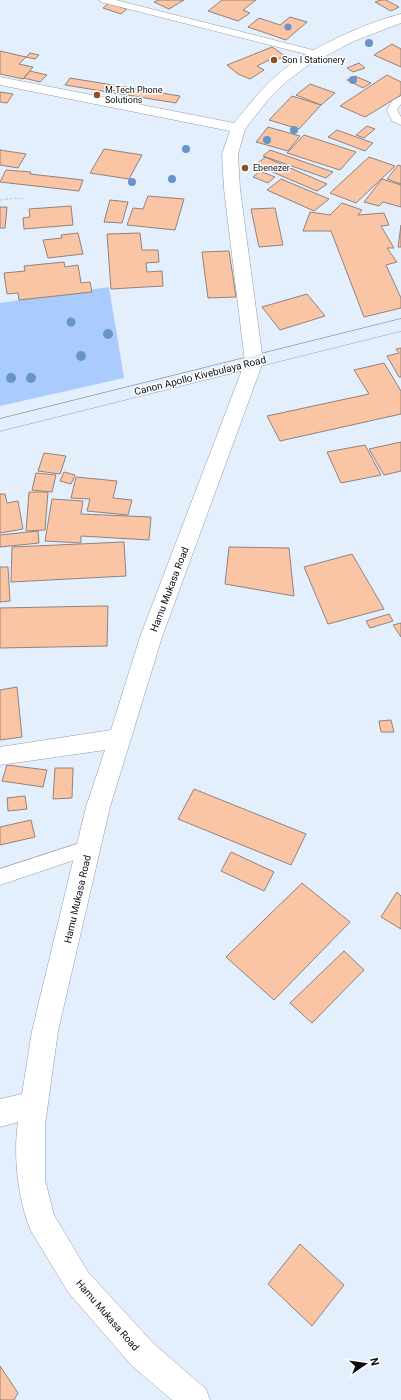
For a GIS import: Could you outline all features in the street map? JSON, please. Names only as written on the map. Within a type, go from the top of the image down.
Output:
[{"type":"main road","name":"Canon Apollo Kivebulaya Road","points":[[0,425],[401,325]]},
{"type":"street","points":[[254,362],[231,182],[230,154],[238,128],[249,112],[282,78],[302,63],[349,38],[401,18]]},
{"type":"street","points":[[0,81],[238,128]]},
{"type":"street","name":"Hamu Mukasa Road","points":[[196,1400],[143,1354],[78,1282],[40,1221],[31,1180],[31,1125],[45,1031],[98,807],[151,637],[254,362]]},
{"type":"street","points":[[0,756],[120,738]]},
{"type":"street","points":[[0,1113],[34,1105]]},
{"type":"lane","points":[[104,0],[318,54]]},
{"type":"lane","points":[[401,99],[396,103],[392,110],[396,118],[401,122]]},
{"type":"lane","points":[[0,877],[89,848]]},
{"type":"path","points":[[0,200],[16,198],[24,199]]},
{"type":"shaded area","points":[[109,287],[124,378],[0,406],[0,303]]},
{"type":"building","points":[[159,0],[184,0],[169,9],[154,2]]},
{"type":"building","points":[[222,0],[256,0],[243,10],[250,13],[238,21],[208,11]]},
{"type":"building","points":[[386,0],[399,7],[391,11],[375,2]]},
{"type":"building","points":[[109,3],[127,9],[121,14],[103,8]]},
{"type":"building","points":[[290,17],[307,22],[286,40],[248,27],[259,18],[280,25]]},
{"type":"building","points":[[392,44],[401,49],[401,67],[374,55]]},
{"type":"building","points":[[272,47],[285,56],[272,62],[269,60],[257,66],[264,70],[250,79],[238,74],[227,65]]},
{"type":"building","points":[[0,51],[26,57],[19,64],[33,67],[23,79],[0,74]]},
{"type":"building","points":[[30,53],[39,55],[35,59],[26,57]]},
{"type":"building","points":[[359,63],[365,68],[353,72],[347,68]]},
{"type":"building","points":[[30,71],[47,75],[40,82],[24,78]]},
{"type":"building","points":[[387,75],[401,82],[401,95],[365,117],[340,106]]},
{"type":"building","points":[[355,76],[371,83],[363,88],[347,80]]},
{"type":"building","points":[[70,78],[180,96],[176,103],[65,85]]},
{"type":"building","points":[[310,84],[335,93],[321,105],[296,95]]},
{"type":"building","points":[[0,92],[13,94],[7,103],[0,102]]},
{"type":"building","points":[[292,96],[321,105],[299,129],[269,120]]},
{"type":"building","points":[[367,126],[375,129],[364,138],[356,135]]},
{"type":"building","points":[[268,127],[300,136],[288,151],[256,142]]},
{"type":"building","points":[[337,130],[373,143],[365,151],[328,137]]},
{"type":"building","points":[[304,135],[356,152],[340,170],[287,153]]},
{"type":"building","points":[[104,149],[142,155],[129,179],[90,173]]},
{"type":"building","points":[[0,150],[26,154],[18,168],[0,165]]},
{"type":"building","points":[[270,150],[333,172],[326,178],[263,156]]},
{"type":"building","points":[[265,157],[327,184],[317,191],[256,165]]},
{"type":"building","points":[[369,157],[395,166],[356,203],[330,193]]},
{"type":"building","points":[[398,165],[401,166],[401,184],[387,179]]},
{"type":"building","points":[[6,170],[31,172],[30,174],[83,180],[79,191],[0,182]]},
{"type":"building","points":[[260,171],[275,177],[268,183],[253,177]]},
{"type":"building","points":[[281,179],[329,199],[314,211],[267,190]]},
{"type":"building","points":[[382,179],[401,185],[401,207],[383,202],[379,206],[364,202]]},
{"type":"building","points":[[148,196],[184,199],[175,230],[127,225],[133,208],[143,209]]},
{"type":"building","points":[[110,200],[128,202],[122,223],[104,222]]},
{"type":"building","points":[[342,203],[362,210],[358,215],[384,213],[389,225],[381,226],[394,248],[387,248],[397,262],[386,265],[401,298],[401,308],[364,317],[331,231],[303,231],[310,212],[330,215]]},
{"type":"building","points":[[71,206],[73,225],[24,229],[23,218],[30,217],[29,209]]},
{"type":"building","points":[[0,207],[7,207],[5,228],[0,228]]},
{"type":"building","points":[[275,208],[283,245],[259,247],[251,209]]},
{"type":"building","points":[[401,225],[401,247],[398,247]]},
{"type":"building","points":[[78,233],[83,254],[48,258],[43,240],[62,238],[61,235]]},
{"type":"building","points":[[140,233],[142,250],[158,250],[159,262],[146,263],[147,272],[162,271],[163,286],[111,289],[107,234]]},
{"type":"building","points":[[229,251],[236,297],[208,298],[202,252]]},
{"type":"building","points":[[64,262],[65,267],[78,265],[81,283],[90,282],[92,292],[19,300],[18,293],[7,294],[4,273],[25,271],[24,266]]},
{"type":"building","points":[[307,294],[325,316],[280,330],[262,307]]},
{"type":"building","points":[[401,348],[401,377],[399,377],[387,356],[399,353],[396,349]]},
{"type":"building","points":[[384,363],[401,391],[401,414],[280,441],[267,416],[369,394],[354,370]]},
{"type":"building","points":[[401,442],[401,471],[384,475],[369,449]]},
{"type":"building","points":[[365,445],[381,475],[341,483],[327,452]]},
{"type":"building","points":[[44,453],[66,456],[60,474],[38,471]]},
{"type":"building","points":[[64,472],[75,475],[71,484],[60,481]]},
{"type":"building","points":[[36,473],[56,475],[52,492],[32,490]]},
{"type":"building","points":[[76,477],[117,481],[113,498],[132,500],[128,515],[87,511],[90,499],[71,498]]},
{"type":"building","points":[[29,492],[48,492],[45,530],[26,531]]},
{"type":"building","points":[[0,494],[5,494],[7,503],[18,501],[23,529],[0,533]]},
{"type":"building","points":[[52,499],[83,501],[81,514],[151,517],[149,540],[81,536],[81,543],[45,541]]},
{"type":"building","points":[[38,531],[39,543],[0,547],[0,535]]},
{"type":"building","points":[[124,542],[126,576],[11,582],[12,547]]},
{"type":"building","points":[[229,547],[289,548],[294,596],[225,584]]},
{"type":"building","points":[[352,554],[384,609],[328,624],[304,567]]},
{"type":"building","points":[[0,567],[8,567],[10,601],[0,602]]},
{"type":"building","points":[[108,606],[107,646],[0,648],[0,608]]},
{"type":"building","points":[[389,614],[393,621],[370,628],[366,621]]},
{"type":"building","points":[[401,623],[401,637],[393,625]]},
{"type":"building","points":[[17,687],[22,737],[0,740],[0,690]]},
{"type":"building","points":[[391,720],[394,732],[381,732],[379,721]]},
{"type":"building","points":[[7,765],[47,770],[43,787],[2,781]]},
{"type":"building","points":[[55,768],[73,768],[72,798],[53,799]]},
{"type":"building","points":[[194,789],[306,834],[291,865],[178,819]]},
{"type":"building","points":[[25,796],[27,809],[8,811],[7,798]]},
{"type":"building","points":[[31,820],[35,837],[0,845],[0,827]]},
{"type":"building","points":[[231,852],[274,872],[264,891],[221,871]]},
{"type":"building","points":[[302,883],[350,922],[274,1000],[226,957]]},
{"type":"building","points":[[397,892],[401,896],[401,929],[381,917]]},
{"type":"building","points":[[344,951],[364,970],[312,1023],[290,1003]]},
{"type":"building","points":[[300,1244],[344,1285],[312,1326],[268,1284]]},
{"type":"building","points":[[0,1366],[18,1393],[14,1400],[0,1400]]},
{"type":"place","name":"Son I Stationery","points":[[274,60]]},
{"type":"place","name":"M-Tech Phone Solutions","points":[[97,95]]},
{"type":"place","name":"Ebenezer","points":[[245,168]]}]
